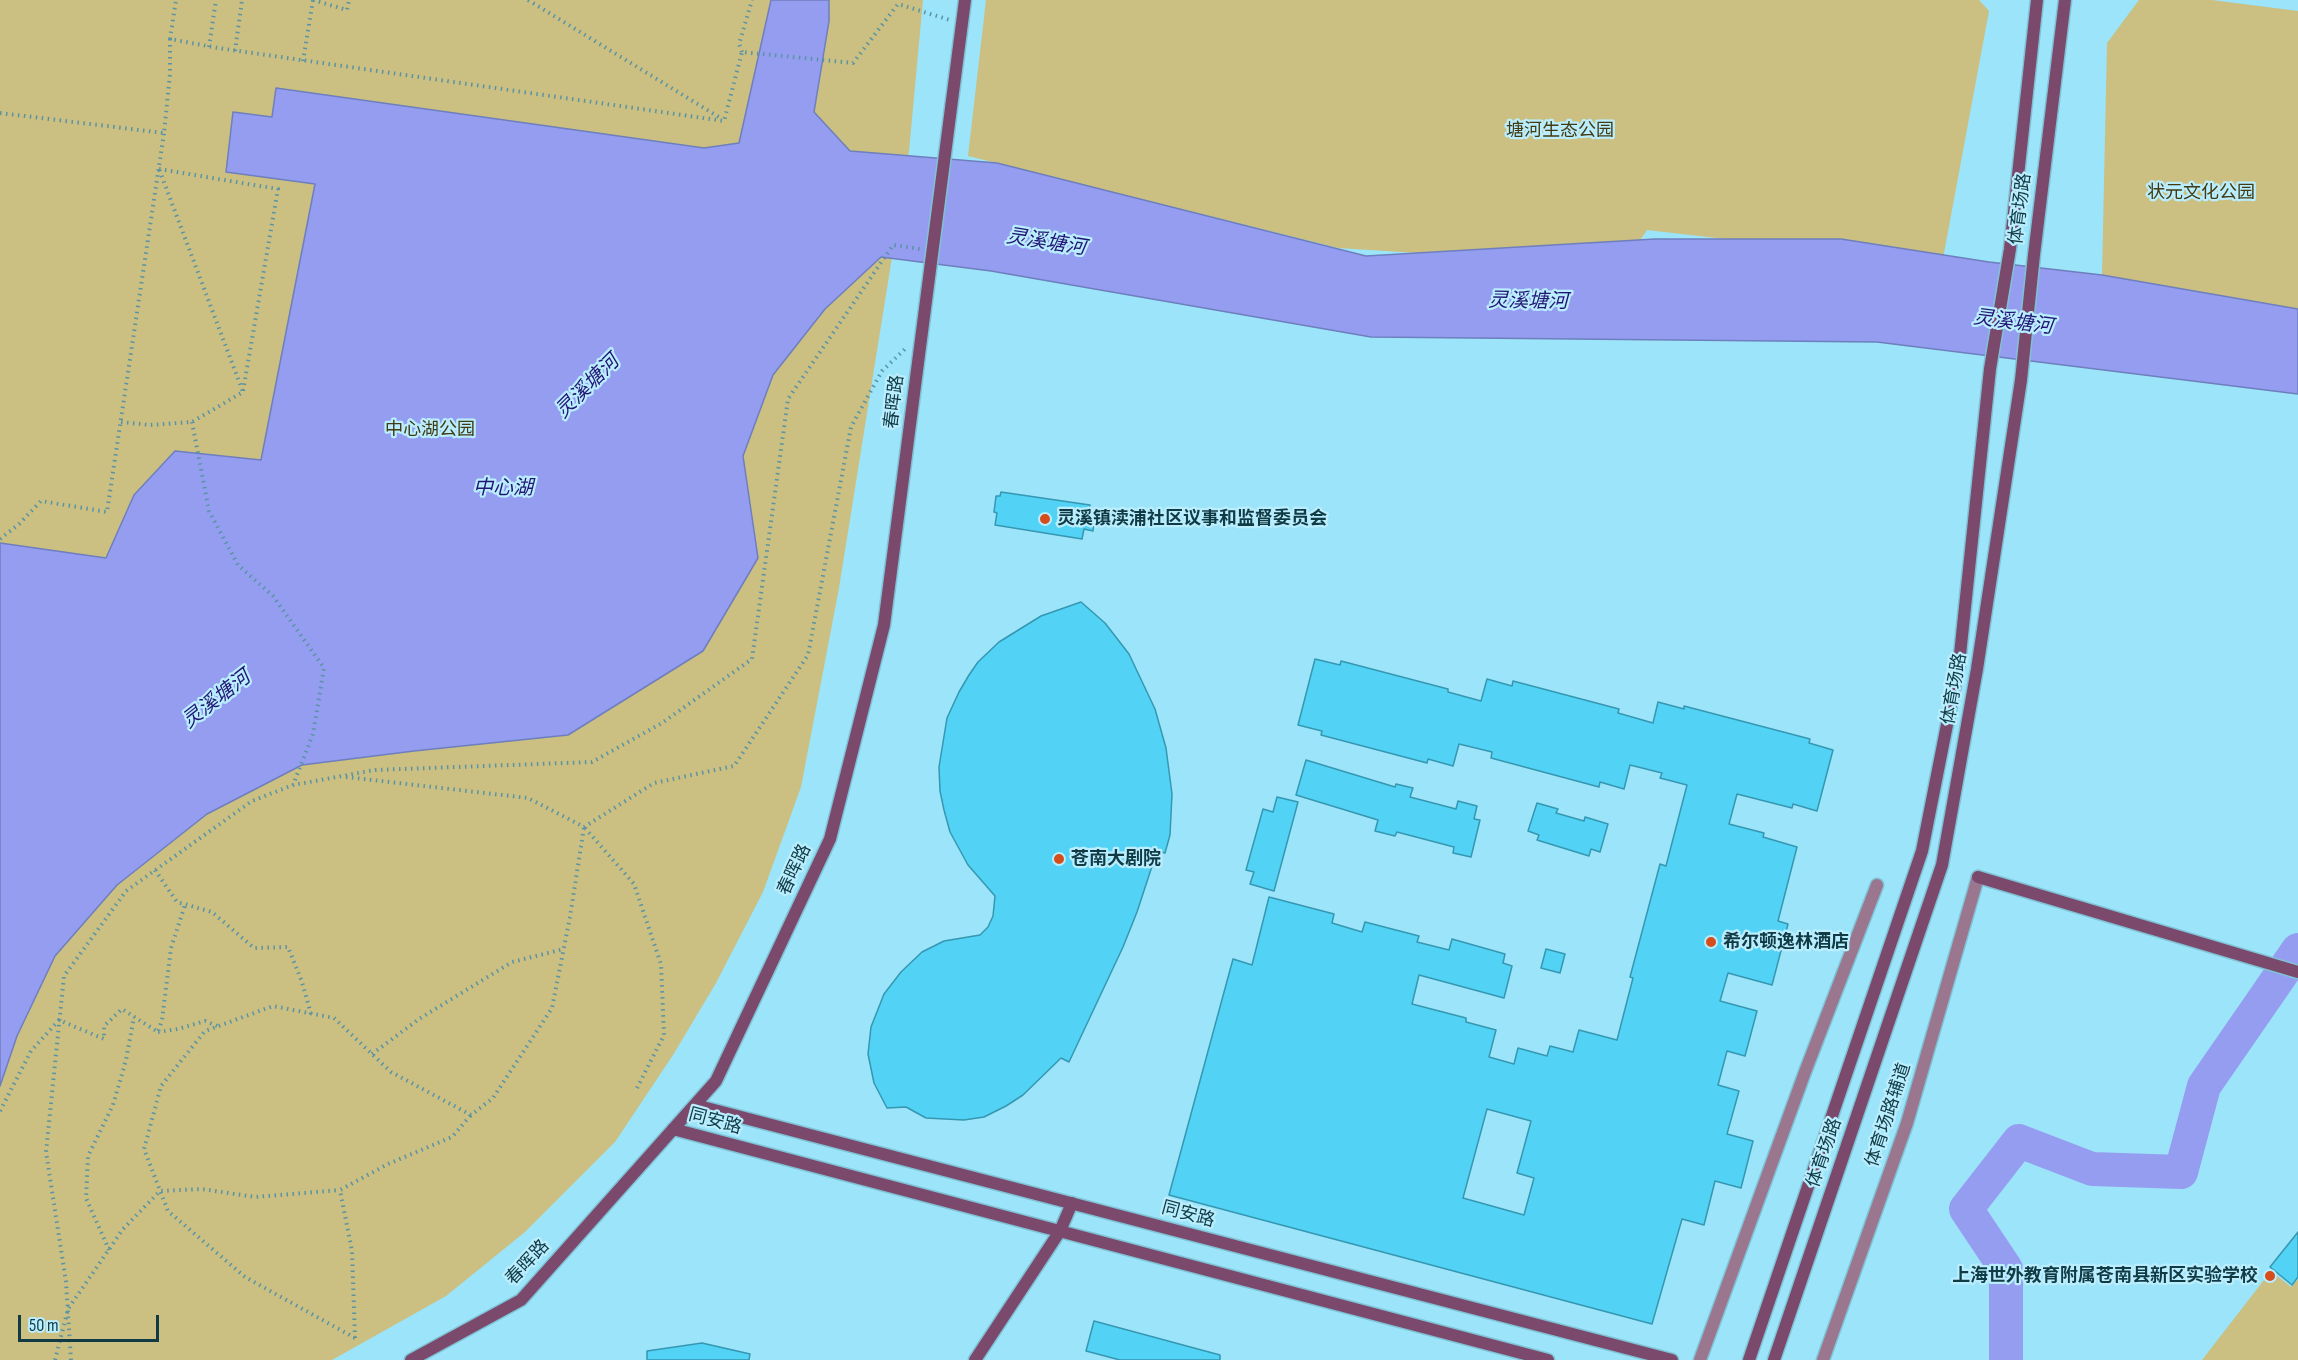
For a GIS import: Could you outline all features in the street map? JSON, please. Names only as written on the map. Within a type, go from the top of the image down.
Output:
[{"type":"street","name":"春晖路","points":[[411,1360],[521,1300],[716,1081],[830,839],[884,625],[965,0]]},
{"type":"street","name":"体育场路","points":[[1749,1360],[1922,851],[1959,664],[1990,369],[2010,249],[2037,0]]},
{"type":"street","name":"体育场路","points":[[1774,1360],[1942,865],[1977,669],[2021,380],[2065,0]]},
{"type":"street","name":"体育场路辅道","points":[[1823,1360],[1907,1123],[1978,877],[2298,972]]},
{"type":"street","points":[[1700,1360],[1805,1072],[1877,885]]},
{"type":"street","name":"同安路","points":[[695,1105],[1672,1360]]},
{"type":"street","name":"同安路","points":[[673,1129],[1548,1360]]},
{"type":"street","points":[[975,1360],[1060,1231],[1072,1203]]},
{"type":"path","points":[[0,539],[20,524],[41,501],[108,512],[164,133],[170,74],[170,39],[176,0]]},
{"type":"path","points":[[209,47],[216,0]]},
{"type":"path","points":[[235,51],[242,0]]},
{"type":"path","points":[[303,61],[313,0],[347,10],[349,0]]},
{"type":"path","points":[[528,0],[724,121]]},
{"type":"path","points":[[724,121],[742,52],[739,44],[752,0]]},
{"type":"path","points":[[742,52],[853,63],[898,4],[962,24]]},
{"type":"path","points":[[170,39],[235,51],[724,121]]},
{"type":"path","points":[[0,113],[164,133]]},
{"type":"path","points":[[159,168],[243,392]]},
{"type":"path","points":[[121,422],[150,425],[192,422],[243,392],[278,189],[159,168]]},
{"type":"path","points":[[71,1360],[66,1282],[45,1152],[64,976],[126,891],[252,801],[293,785],[375,770],[592,762],[662,723],[752,659],[788,399],[893,245],[933,250]]},
{"type":"path","points":[[55,1360],[68,1309],[123,1229],[160,1191],[202,1189],[255,1197],[340,1190],[387,1164],[452,1137],[471,1115],[493,1098],[552,1008],[584,827],[654,783],[734,766],[808,655],[851,426],[882,371],[922,334]]},
{"type":"path","points":[[192,422],[209,511],[238,565],[273,596],[324,668],[313,734],[293,785]]},
{"type":"path","points":[[339,777],[528,798],[584,827],[634,884],[661,964],[664,1035],[638,1088]]},
{"type":"path","points":[[155,870],[177,902],[212,912],[254,948],[288,947],[302,982],[311,1014]]},
{"type":"path","points":[[158,1032],[162,1020],[171,948],[185,904]]},
{"type":"path","points":[[372,1054],[419,1019],[512,962],[564,949]]},
{"type":"path","points":[[340,1190],[352,1251],[355,1338],[245,1277],[168,1211],[144,1149],[161,1086],[205,1031],[273,1006],[334,1018],[391,1072],[471,1115]]},
{"type":"path","points":[[59,1020],[104,1039],[104,1026],[122,1009],[158,1032],[205,1021],[217,1026]]},
{"type":"path","points":[[109,1250],[86,1198],[88,1156],[112,1105],[126,1060],[134,1017]]},
{"type":"path","points":[[0,1111],[31,1051],[59,1020]]},
{"type":"green space","name":"中心湖公园","points":[[0,0],[923,0],[909,151],[839,588],[801,787],[763,892],[716,983],[673,1055],[615,1142],[525,1232],[446,1296],[332,1360],[0,1360]]},
{"type":"green space","name":"塘河生态公园","points":[[986,0],[1979,0],[1989,11],[1942,264],[1647,230],[1623,266],[1338,248],[968,156]]},
{"type":"green space","name":"状元文化公园","points":[[2139,0],[2212,0],[2298,11],[2298,309],[2102,275],[2107,43]]},
{"type":"green space","points":[[2271,1271],[2291,1287],[2298,1279],[2298,1360],[2202,1360]]},
{"type":"water","name":"中心湖","points":[[771,0],[829,0],[829,21],[814,112],[850,151],[997,163],[1366,256],[1655,239],[1841,239],[1989,262],[2102,275],[2298,309],[2298,394],[1877,342],[1371,337],[991,271],[881,257],[825,309],[773,375],[743,456],[758,558],[703,651],[568,735],[302,765],[207,814],[117,885],[55,956],[17,1036],[0,1086],[0,543],[106,558],[134,495],[175,451],[261,460],[315,184],[226,172],[233,112],[272,117],[276,88],[704,148],[739,143]]},
{"type":"building","name":"灵溪镇渎浦社区议事和监督委员会","points":[[1001,492],[1090,505],[1089,512],[1095,513],[1093,531],[1084,529],[1082,539],[995,525],[996,496],[1000,496]]},
{"type":"building","name":"苍南大剧院","points":[[1081,602],[1105,623],[1129,654],[1155,709],[1166,748],[1172,794],[1170,835],[1165,853],[1157,851],[1123,947],[1069,1062],[1061,1058],[1023,1095],[984,1117],[964,1120],[926,1118],[906,1107],[887,1108],[874,1083],[868,1054],[871,1027],[884,994],[901,972],[922,952],[944,941],[980,935],[988,927],[993,916],[995,896],[968,865],[950,832],[944,810],[939,767],[947,718],[969,675],[978,662],[999,642],[1041,616]]},
{"type":"building","name":"希尔顿逸林酒店","points":[[1315,659],[1340,665],[1341,661],[1448,689],[1448,692],[1481,701],[1487,679],[1512,686],[1513,681],[1619,709],[1618,713],[1653,723],[1658,702],[1684,709],[1684,706],[1810,739],[1809,743],[1833,750],[1817,811],[1793,804],[1792,808],[1737,794],[1729,824],[1764,833],[1763,837],[1797,847],[1778,921],[1788,924],[1772,985],[1728,973],[1720,1001],[1757,1011],[1745,1056],[1727,1051],[1718,1085],[1739,1091],[1727,1134],[1753,1141],[1741,1188],[1715,1181],[1704,1225],[1682,1219],[1652,1324],[1169,1195],[1233,959],[1252,965],[1269,897],[1334,914],[1332,923],[1362,932],[1365,922],[1419,936],[1417,942],[1449,950],[1452,939],[1505,954],[1503,963],[1512,966],[1504,998],[1419,975],[1412,1004],[1466,1018],[1466,1022],[1496,1030],[1489,1057],[1514,1064],[1518,1048],[1547,1056],[1550,1046],[1573,1052],[1579,1030],[1617,1040],[1633,978],[1630,977],[1660,864],[1666,866],[1687,785],[1660,778],[1662,773],[1630,765],[1624,789],[1600,782],[1599,787],[1491,758],[1492,752],[1459,744],[1453,766],[1428,759],[1427,763],[1321,735],[1322,731],[1298,725]],"holes":[[[1487,1109],[1531,1121],[1517,1173],[1534,1178],[1524,1215],[1463,1198]]]},
{"type":"building","points":[[1306,760],[1395,787],[1396,784],[1413,788],[1410,797],[1456,809],[1458,801],[1477,806],[1474,819],[1480,820],[1471,857],[1453,853],[1454,847],[1397,832],[1395,836],[1375,831],[1378,820],[1296,795]]},
{"type":"building","points":[[1277,797],[1298,802],[1274,891],[1250,884],[1254,872],[1246,870],[1263,809],[1273,812]]},
{"type":"building","points":[[1537,803],[1558,809],[1556,813],[1584,821],[1585,817],[1608,824],[1600,852],[1591,849],[1589,856],[1537,840],[1539,835],[1528,831]]},
{"type":"building","points":[[1546,949],[1565,954],[1560,973],[1541,968]]},
{"type":"building","points":[[2298,1232],[2298,1277],[2292,1285],[2270,1267]]},
{"type":"building","points":[[1094,1321],[1220,1355],[1220,1360],[1120,1360],[1086,1351]]},
{"type":"building","points":[[702,1343],[750,1354],[749,1360],[647,1360],[647,1351]]},
{"type":"waterway","points":[[2006,1360],[2006,1269],[1966,1209],[2019,1141],[2092,1169],[2181,1172],[2204,1086],[2298,950]]},
{"type":"place","name":"灵溪镇渎浦社区议事和监督委员会","points":[[1045,519]]},
{"type":"place","name":"苍南大剧院","points":[[1059,859]]},
{"type":"place","name":"希尔顿逸林酒店","points":[[1711,942]]},
{"type":"place","name":"上海世外教育附属苍南县新区实验学校","points":[[2270,1276]]},
{"type":"water label","name":"灵溪塘河","points":[[1046,243]]},
{"type":"water label","name":"灵溪塘河","points":[[1528,302]]},
{"type":"water label","name":"灵溪塘河","points":[[2013,323]]},
{"type":"water label","name":"灵溪塘河","points":[[588,387]]},
{"type":"water label","name":"灵溪塘河","points":[[217,700]]}]
